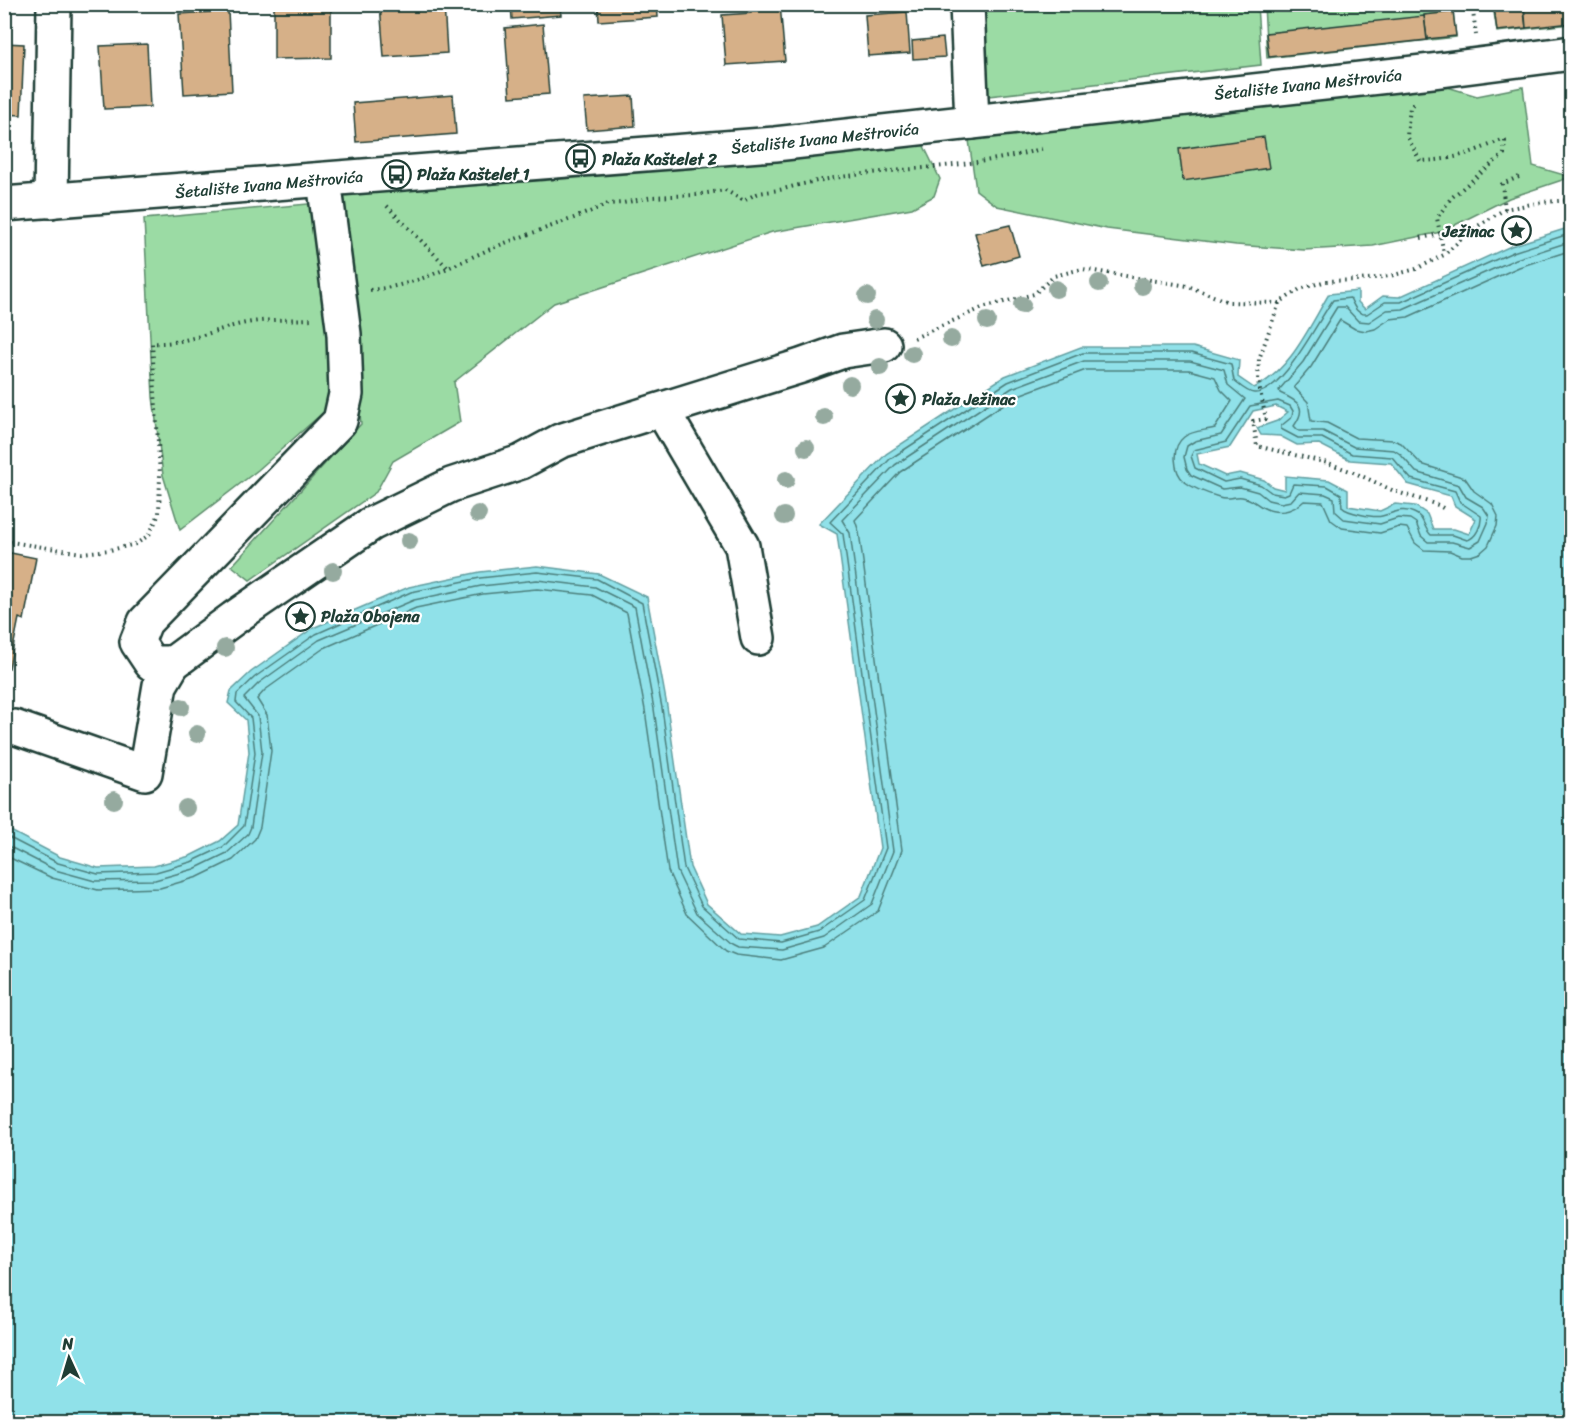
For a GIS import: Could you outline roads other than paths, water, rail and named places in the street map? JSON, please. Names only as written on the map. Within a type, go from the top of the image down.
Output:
[{"type":"street","points":[[51,201],[54,4]]},
{"type":"street","points":[[967,4],[972,122]]},
{"type":"street","name":"Šetalište Ivana Meštrovića","points":[[4,204],[775,144],[1432,71],[1572,53]]},
{"type":"street","points":[[173,663],[151,663],[137,642],[145,622],[340,420],[346,394],[341,306],[324,180]]},
{"type":"street","points":[[14,727],[145,772],[160,685],[173,663],[244,611],[371,525],[451,484],[521,462],[560,441],[843,351],[884,345]]},
{"type":"street","points":[[662,410],[742,546],[758,638]]},
{"type":"water","points":[[1571,227],[1571,1422],[5,1422],[5,828],[60,857],[98,868],[154,866],[190,856],[220,841],[238,825],[249,752],[246,720],[228,703],[231,691],[251,672],[313,628],[409,587],[480,572],[537,566],[599,574],[647,597],[667,706],[690,867],[707,904],[741,934],[780,937],[817,927],[861,896],[880,848],[837,534],[819,524],[886,454],[1005,376],[1081,347],[1193,347],[1239,360],[1238,377],[1254,388],[1267,380],[1289,359],[1329,294],[1358,291],[1358,302],[1365,309],[1383,296],[1399,297],[1511,246]],"holes":[[[1276,406],[1288,412],[1277,421],[1257,428],[1261,435],[1280,436],[1297,445],[1319,444],[1350,460],[1391,463],[1408,484],[1451,496],[1455,506],[1476,519],[1469,534],[1454,529],[1433,529],[1427,514],[1415,506],[1395,504],[1380,511],[1348,506],[1348,490],[1329,480],[1285,476],[1285,490],[1273,487],[1264,480],[1240,473],[1225,476],[1199,464],[1197,454],[1230,447],[1253,411]]]},
{"type":"place","name":"Plaža Kaštelet 2","points":[[581,159]]},
{"type":"place","name":"Plaža Kaštelet 1","points":[[396,174]]},
{"type":"place","name":"Ježinac","points":[[1516,231]]},
{"type":"place","name":"Plaža Ježinac","points":[[901,399]]},
{"type":"place","name":"Plaža Obojena","points":[[300,616]]}]
